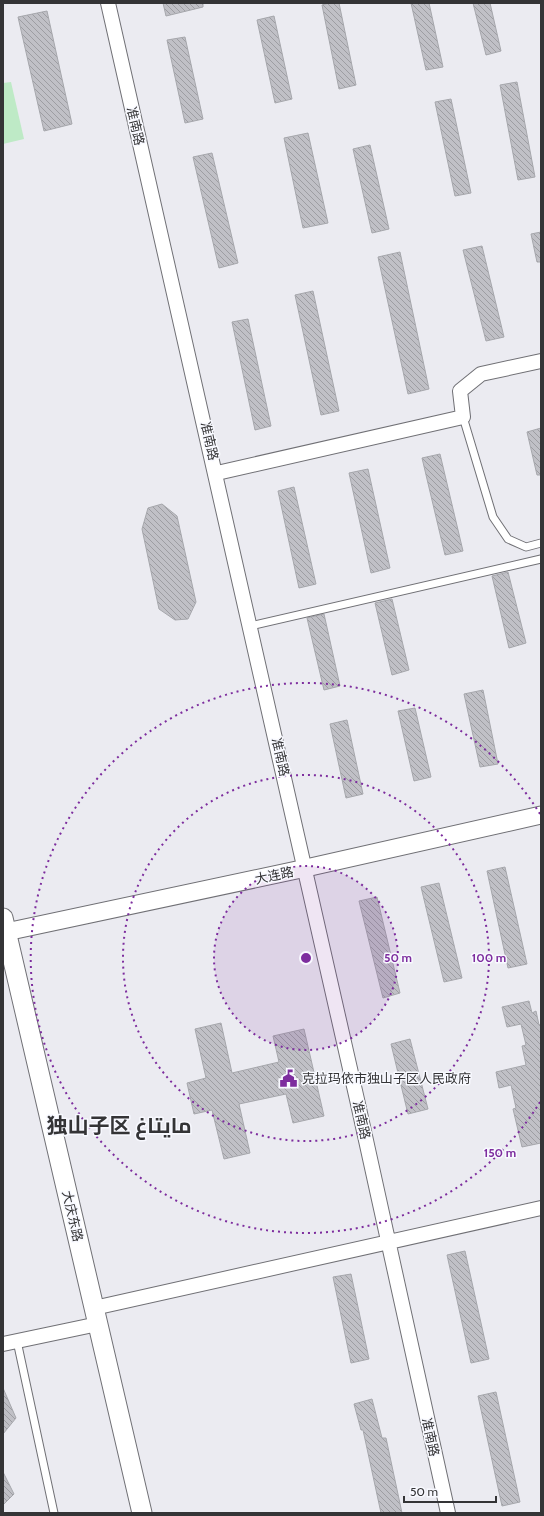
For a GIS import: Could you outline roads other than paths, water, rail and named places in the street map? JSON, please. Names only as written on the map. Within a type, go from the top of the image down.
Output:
[{"type":"main road","name":"大庆东路","points":[[4,925],[142,1513]]},
{"type":"street","name":"准南路","points":[[108,3],[217,473],[250,626],[306,868],[448,1513]]},
{"type":"street","points":[[217,473],[462,417],[460,391],[481,374],[541,361]]},
{"type":"street","name":"大连路","points":[[4,925],[306,868],[541,815]]},
{"type":"street","points":[[3,1344],[96,1316],[389,1243],[541,1208]]},
{"type":"lane","points":[[462,417],[493,517],[508,539],[526,547],[541,543]]},
{"type":"lane","points":[[250,626],[541,559]]},
{"type":"lane","points":[[17,1341],[54,1513]]},
{"type":"place","name":"克拉玛依市独山子区人民政府","points":[[289,1078]]},
{"type":"district","name":"独山子区 مايتاغ","points":[[119,1125]]}]
